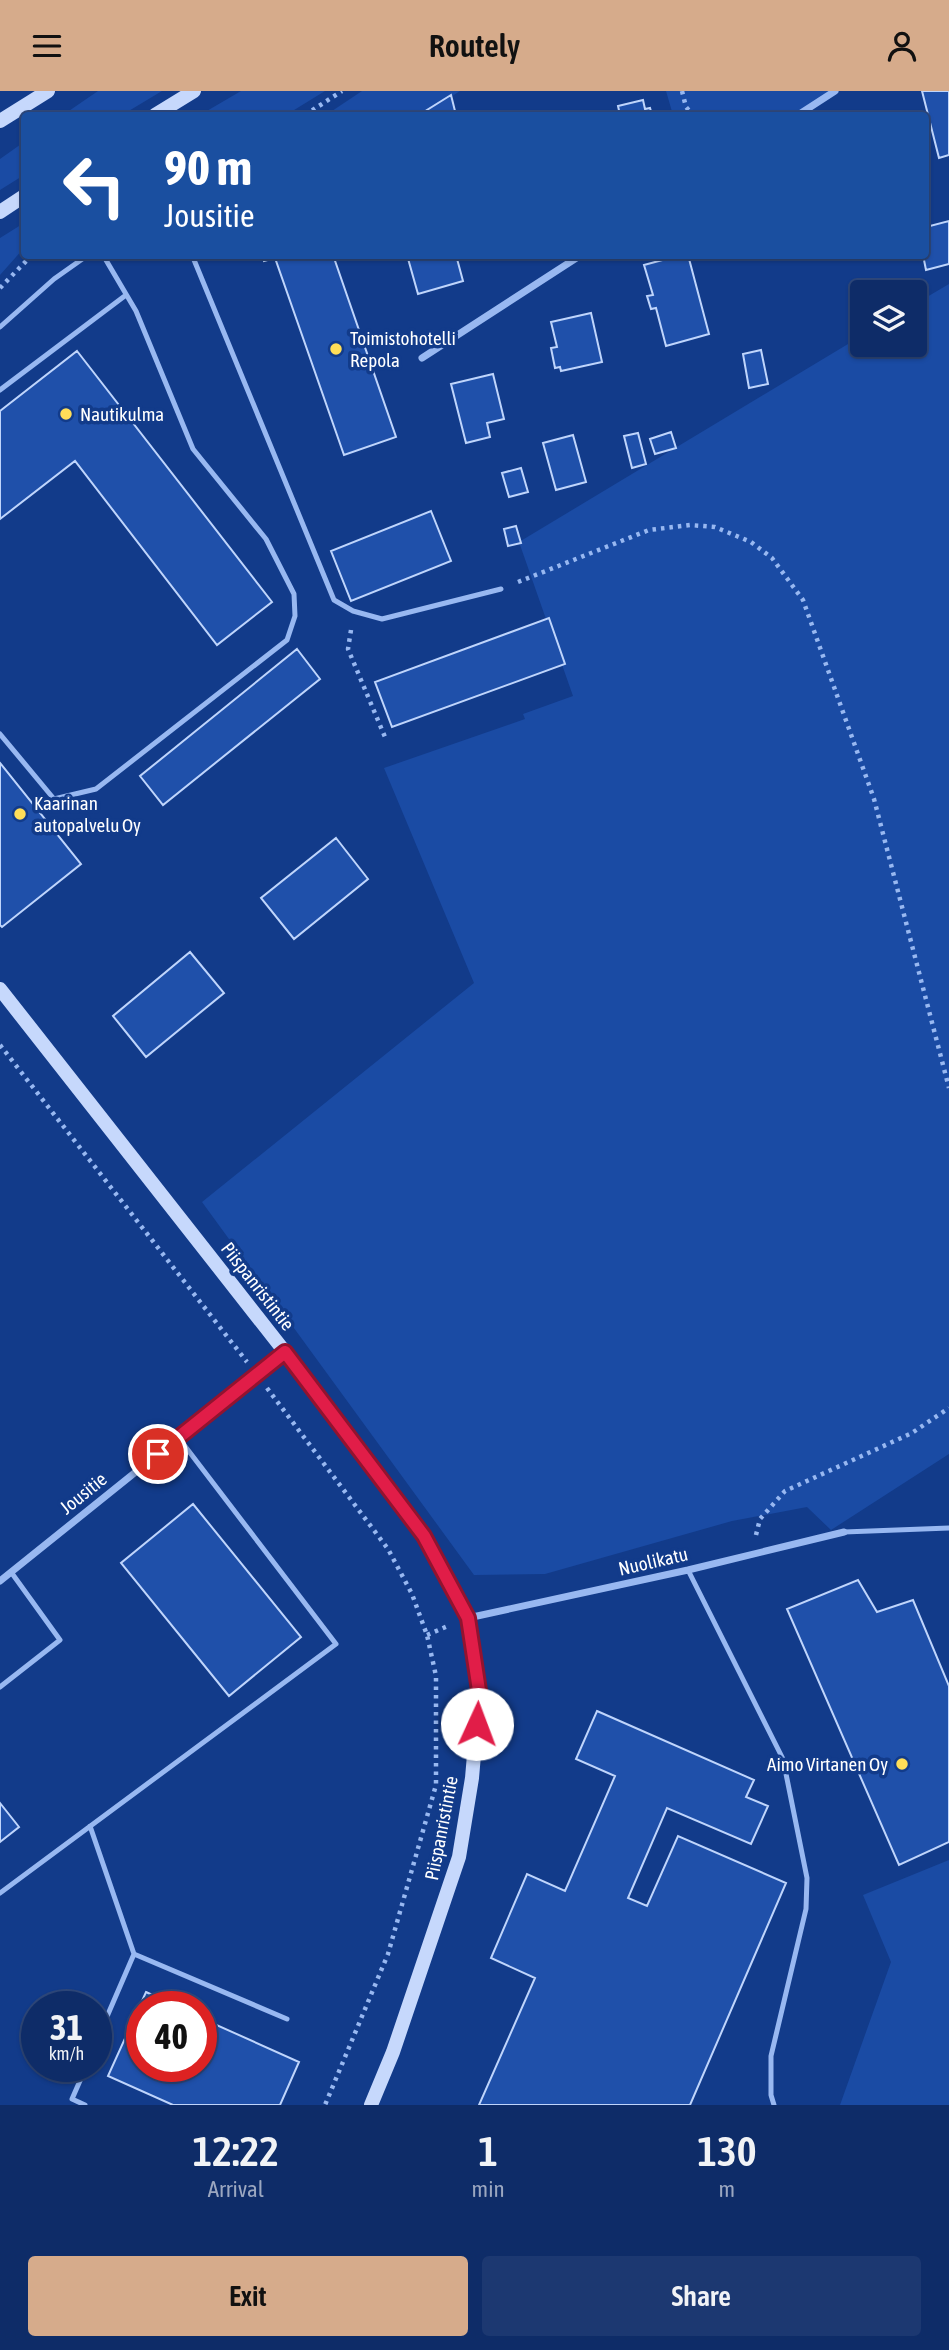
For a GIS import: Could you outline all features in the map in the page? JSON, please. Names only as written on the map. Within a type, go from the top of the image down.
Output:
[{"type":"street","points":[[0,121],[48,91]]},
{"type":"street","points":[[160,112],[194,91]]},
{"type":"street","points":[[803,112],[835,91]]},
{"type":"street","points":[[0,212],[21,198]]},
{"type":"street","points":[[422,358],[575,259]]},
{"type":"street","name":"Piispanristintie","points":[[0,989],[285,1352],[424,1536],[468,1618],[480,1697],[472,1778],[459,1857],[411,2003],[371,2105]]},
{"type":"street","name":"Jousitie","points":[[0,1581],[285,1352]]},
{"type":"street","name":"Nuolikatu","points":[[468,1618],[688,1570],[844,1532]]},
{"type":"lane","points":[[0,327],[54,279],[82,259]]},
{"type":"lane","points":[[0,734],[54,799],[96,789],[286,640],[295,616],[294,594],[266,539],[193,450],[136,311],[105,259]]},
{"type":"lane","points":[[194,259],[334,600],[353,611],[382,619],[501,589]]},
{"type":"lane","points":[[0,390],[126,295]]},
{"type":"lane","points":[[0,1893],[336,1644],[178,1437]]},
{"type":"lane","points":[[844,1532],[949,1528]]},
{"type":"lane","points":[[688,1570],[782,1759],[807,1878],[806,1909],[771,2056],[771,2095],[774,2105]]},
{"type":"lane","points":[[0,1687],[60,1640],[11,1572]]},
{"type":"lane","points":[[90,1826],[134,1954],[112,2005]]},
{"type":"lane","points":[[134,1954],[287,2019]]},
{"type":"lane","points":[[79,2082],[72,2099],[85,2105]]},
{"type":"path","points":[[310,112],[342,91]]},
{"type":"path","points":[[682,91],[691,112]]},
{"type":"path","points":[[0,288],[28,259]]},
{"type":"path","points":[[501,589],[649,530],[690,525],[715,527],[751,542],[772,558],[803,600],[874,799],[949,1088]]},
{"type":"path","points":[[353,611],[348,649],[385,737]]},
{"type":"path","points":[[0,1045],[256,1374],[388,1549],[412,1594],[427,1635],[436,1676],[436,1785],[388,1954],[325,2105]]},
{"type":"path","points":[[751,1553],[760,1519],[785,1491],[912,1433],[949,1408]]},
{"type":"shaded area","points":[[98,91],[162,91],[127,112],[67,112]]},
{"type":"shaded area","points":[[241,91],[325,91],[291,112],[205,112]]},
{"type":"shaded area","points":[[362,91],[460,91],[428,112],[330,112]]},
{"type":"shaded area","points":[[666,91],[835,91],[803,112],[672,112]]},
{"type":"shaded area","points":[[21,144],[21,177],[0,190],[0,159]]},
{"type":"shaded area","points":[[21,225],[21,251],[0,275],[0,238]]},
{"type":"shaded area","points":[[949,284],[949,1454],[831,1530],[807,1507],[732,1521],[545,1574],[474,1575],[202,1202],[474,983],[384,768],[525,719],[523,714],[573,696],[519,542],[850,343],[850,357],[927,357],[927,297]]},
{"type":"shaded area","points":[[949,1860],[949,2105],[840,2105],[891,1962],[863,1895]]},
{"type":"building","points":[[922,91],[949,91],[949,155],[939,158]]},
{"type":"building","points":[[451,95],[455,112],[424,112]]},
{"type":"building","points":[[643,100],[645,109],[650,108],[651,112],[619,112],[618,106]]},
{"type":"building","points":[[949,221],[949,264],[926,270],[924,259],[929,259],[929,226]]},
{"type":"building","name":"Toimistohotelli Repola","points":[[275,259],[334,259],[396,437],[344,455]]},
{"type":"building","points":[[408,259],[457,259],[463,281],[418,294]]},
{"type":"building","points":[[666,259],[689,259],[709,334],[666,346],[656,308],[651,309],[647,296],[653,295],[644,265]]},
{"type":"building","points":[[591,313],[602,362],[561,371],[560,367],[555,368],[551,348],[557,347],[551,322]]},
{"type":"building","points":[[761,350],[768,384],[749,388],[743,354]]},
{"type":"building","points":[[77,351],[272,602],[217,645],[75,461],[0,519],[0,411]]},
{"type":"building","points":[[493,374],[504,419],[487,423],[490,437],[466,443],[451,384]]},
{"type":"building","points":[[671,432],[676,448],[655,454],[650,439]]},
{"type":"building","points":[[638,433],[646,464],[632,468],[624,436]]},
{"type":"building","points":[[573,435],[586,482],[556,490],[543,443]]},
{"type":"building","points":[[521,468],[528,492],[509,497],[502,473]]},
{"type":"building","points":[[431,511],[451,561],[351,601],[331,551]]},
{"type":"building","points":[[516,526],[521,543],[508,546],[504,529]]},
{"type":"building","points":[[549,618],[565,664],[392,727],[375,682]]},
{"type":"building","points":[[297,649],[320,679],[163,805],[140,776]]},
{"type":"building","name":"Kaarinan autopalvelu Oy","points":[[0,763],[81,864],[2,927],[0,925]]},
{"type":"building","points":[[336,838],[368,879],[294,939],[261,898]]},
{"type":"building","points":[[190,952],[224,993],[146,1057],[113,1016]]},
{"type":"building","points":[[193,1504],[301,1637],[229,1696],[121,1563]]},
{"type":"building","name":"Aimo Virtanen Oy","points":[[858,1580],[877,1612],[913,1600],[949,1686],[949,1842],[899,1865],[787,1609]]},
{"type":"building","points":[[597,1711],[754,1780],[746,1797],[768,1806],[751,1844],[667,1808],[628,1898],[647,1906],[678,1836],[786,1883],[690,2105],[479,2105],[535,1978],[491,1958],[527,1874],[565,1891],[615,1776],[576,1759]]},
{"type":"building","points":[[0,1803],[19,1827],[0,1842]]},
{"type":"building","points":[[217,2025],[299,2062],[280,2105],[173,2105],[112,2078],[112,2067],[126,2036],[126,2082],[217,2082]]},
{"type":"place","name":"Toimistohotelli Repola","points":[[336,349]]},
{"type":"place","name":"Nautikulma","points":[[66,414]]},
{"type":"place","name":"Kaarinan autopalvelu Oy","points":[[20,814]]},
{"type":"place","name":"Aimo Virtanen Oy","points":[[902,1764]]},
{"type":"route","points":[[158,1454],[285,1352],[424,1536],[468,1618],[480,1697],[477,1724]]}]
